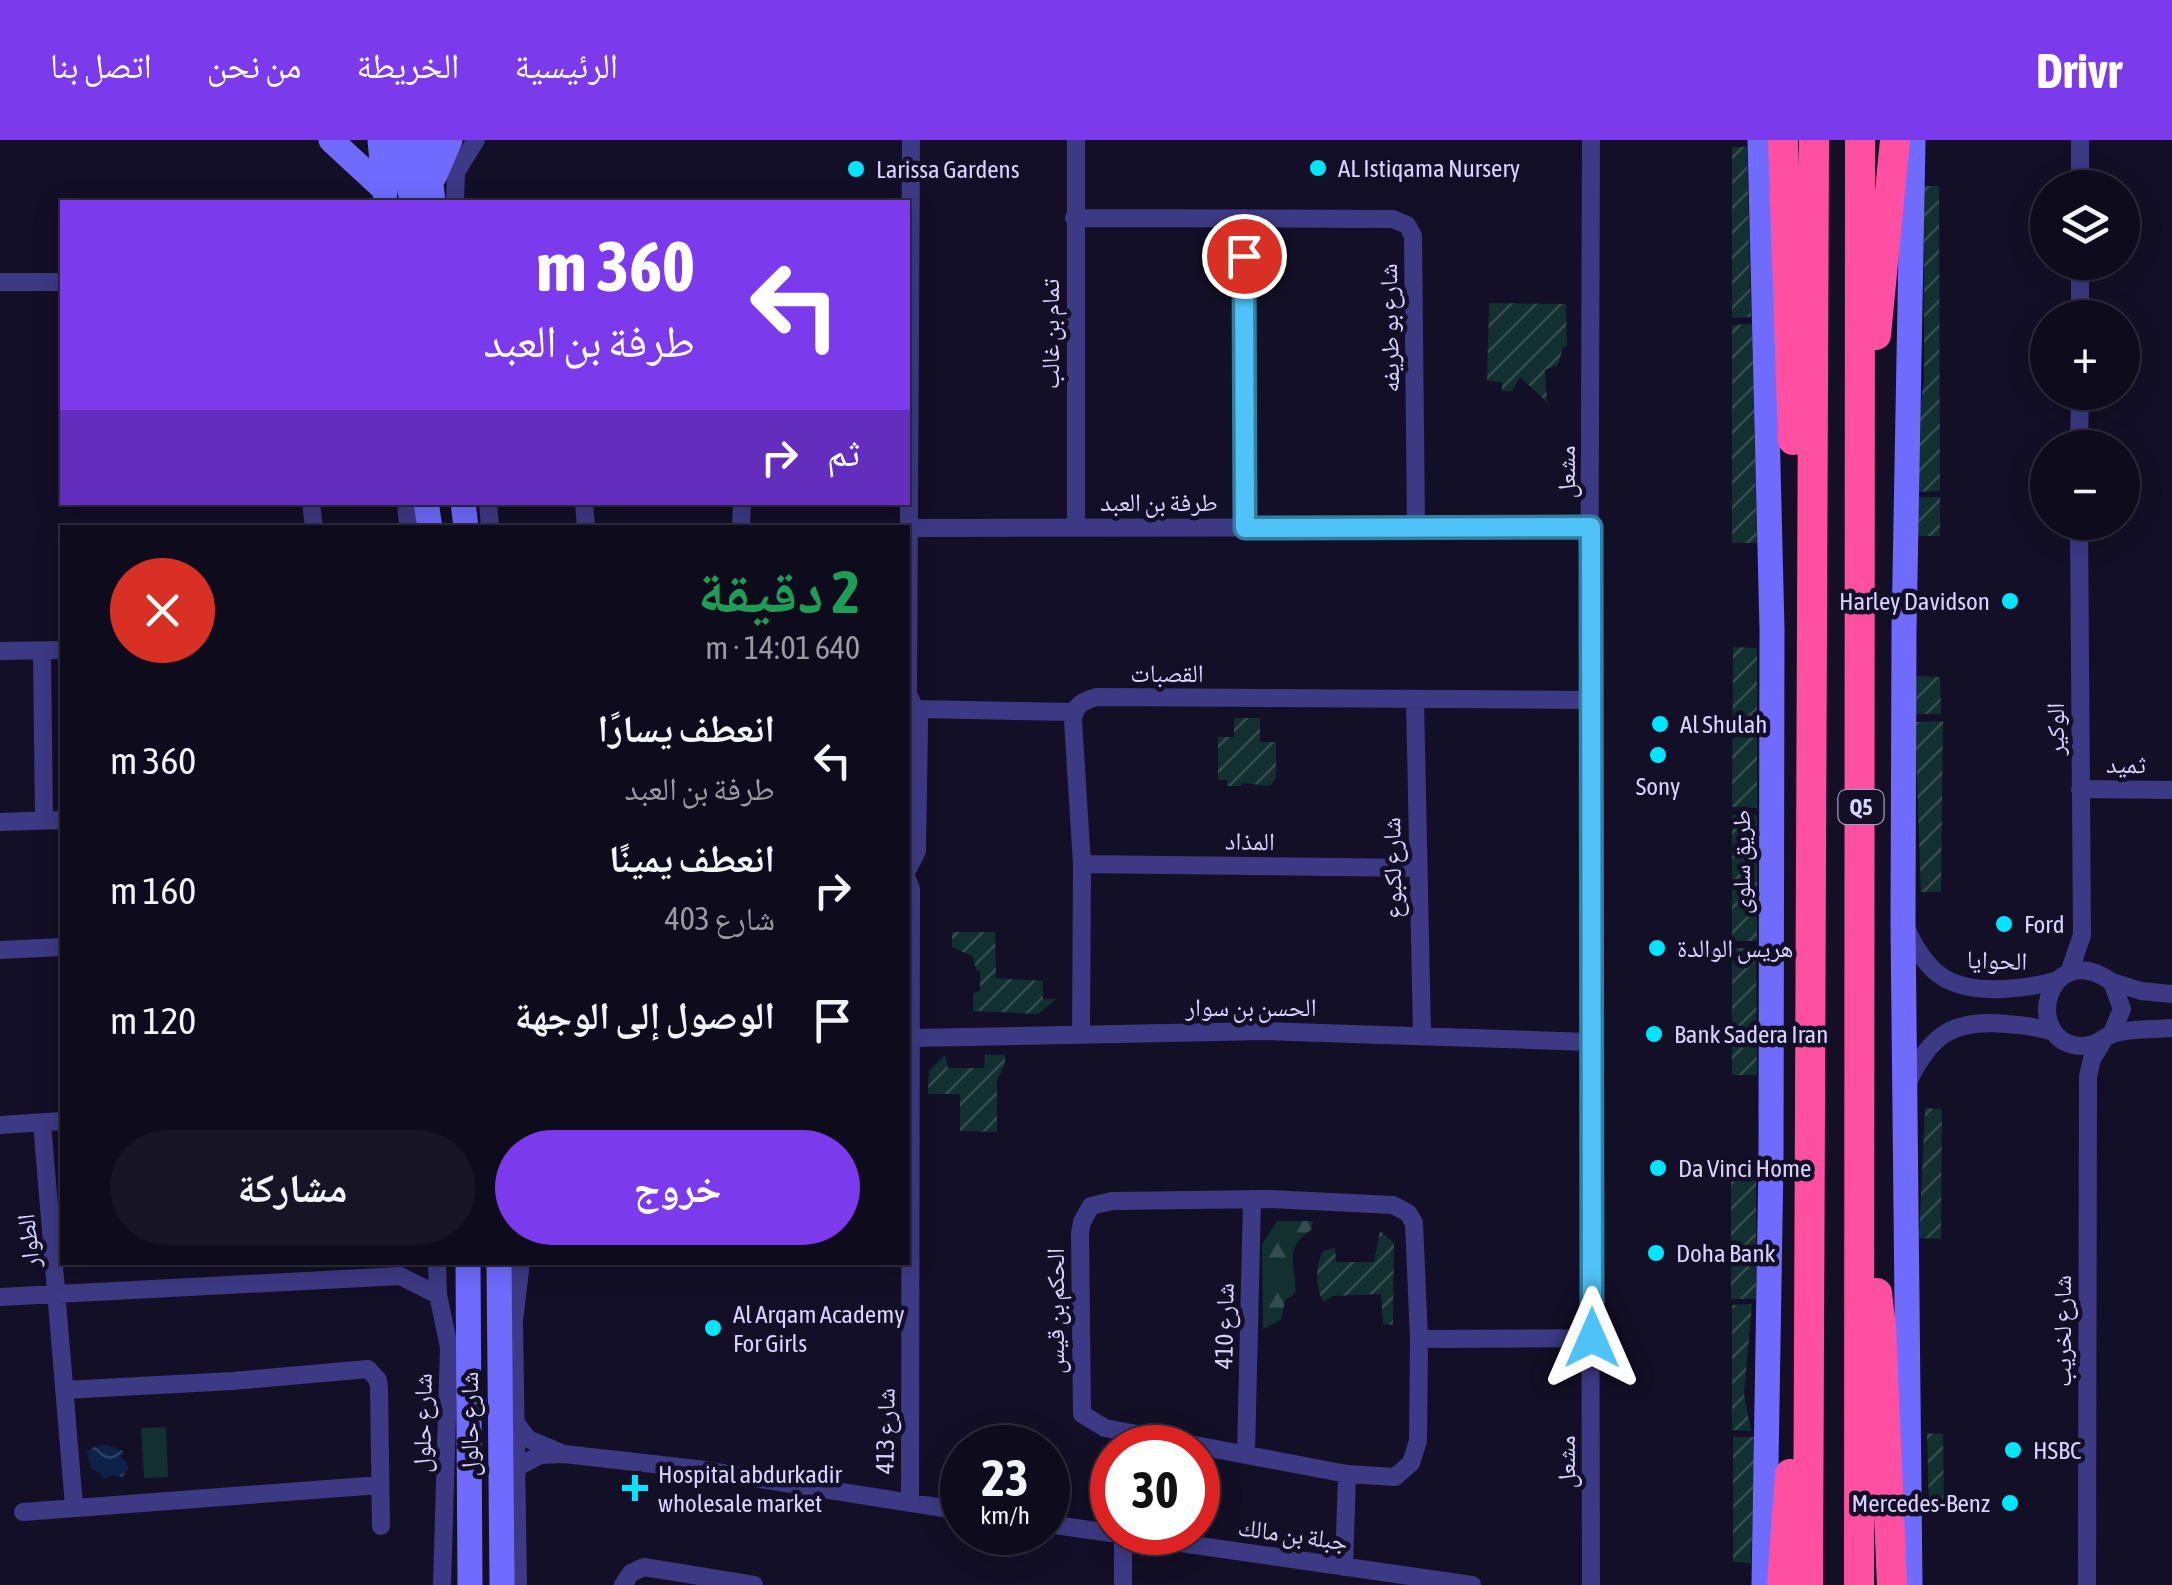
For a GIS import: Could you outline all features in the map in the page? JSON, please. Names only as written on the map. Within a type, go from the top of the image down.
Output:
[{"type":"highway","points":[[1783,140],[1792,433],[1812,582]]},
{"type":"highway","name":"Q5","points":[[1808,1585],[1814,140]]},
{"type":"highway","name":"Q5","points":[[1860,140],[1860,1585]]},
{"type":"highway","points":[[1862,438],[1882,298],[1894,140]]},
{"type":"highway","points":[[1861,1176],[1881,1327],[1892,1585]]},
{"type":"highway","points":[[1782,1585],[1796,1400],[1809,1297]]},
{"type":"main road","points":[[331,140],[386,196]]},
{"type":"main road","points":[[380,140],[386,196]]},
{"type":"main road","points":[[402,140],[432,200]]},
{"type":"main road","points":[[426,140],[433,200]]},
{"type":"main road","points":[[433,200],[437,165],[450,140]]},
{"type":"main road","name":"طريق سلوى","points":[[1760,140],[1772,629],[1772,1162],[1764,1585]]},
{"type":"main road","points":[[1910,1585],[1904,632],[1913,140]]},
{"type":"main road","name":"شارع حالول","points":[[468,1265],[470,1585]]},
{"type":"main road","name":"شارع حالول","points":[[502,1585],[506,1265]]},
{"type":"street","points":[[434,200],[476,140]]},
{"type":"street","points":[[909,200],[911,140]]},
{"type":"street","name":"تمام بن غالب","points":[[1076,140],[1076,527]]},
{"type":"street","name":"مشعل","points":[[1591,1585],[1592,140]]},
{"type":"street","points":[[2080,140],[2080,170]]},
{"type":"street","name":"شارع بو طريفه","points":[[1074,218],[1392,219],[1407,225],[1413,236],[1416,526]]},
{"type":"street","points":[[1244,218],[1245,528]]},
{"type":"street","points":[[0,282],[60,282]]},
{"type":"street","name":"طرفة بن العبد","points":[[910,528],[1591,527]]},
{"type":"street","name":"الوكير","points":[[2064,977],[2082,935],[2079,540]]},
{"type":"street","points":[[910,641],[917,851],[910,865]]},
{"type":"street","points":[[0,651],[60,650]]},
{"type":"street","points":[[0,822],[54,820],[42,651]]},
{"type":"street","name":"القصبات","points":[[911,698],[1074,712],[1084,701],[1097,697],[1589,700]]},
{"type":"street","name":"شارع لكبوع","points":[[1416,700],[1422,1034]]},
{"type":"street","points":[[1074,712],[1082,864],[1081,1035]]},
{"type":"street","name":"ثميد","points":[[2080,789],[2172,790]]},
{"type":"street","name":"المذاد","points":[[1082,864],[1417,868]]},
{"type":"street","name":"شارع 413","points":[[910,886],[910,1117]]},
{"type":"street","name":"الحوايا","points":[[1904,924],[1924,960],[1945,980],[1958,985],[1995,989],[2038,987],[2064,977]]},
{"type":"street","name":"الوكير","points":[[2082,935],[2106,978]]},
{"type":"street","points":[[0,950],[60,947]]},
{"type":"street","points":[[2088,1076],[2060,1036],[2046,1006],[2050,992],[2064,977],[2089,970],[2141,991],[2172,994]]},
{"type":"street","points":[[2106,978],[2122,1009],[2107,1038]]},
{"type":"street","points":[[1905,1088],[1921,1056],[1951,1029],[1969,1022],[2036,1026],[2084,1046],[2107,1038],[2172,1028]]},
{"type":"street","name":"الحسن بن سوار","points":[[912,1038],[1266,1030],[1589,1042]]},
{"type":"street","name":"شارع لخريب","points":[[2087,1585],[2088,1076],[2107,1038]]},
{"type":"street","points":[[0,1125],[60,1122]]},
{"type":"street","name":"الطوار","points":[[42,1123],[74,1506]]},
{"type":"street","name":"الحكم بن قيس","points":[[1252,1199],[1383,1203],[1408,1213],[1416,1230],[1418,1441],[1411,1463],[1395,1476],[1347,1474],[1105,1428],[1082,1414],[1080,1233],[1086,1212],[1099,1202],[1252,1199]]},
{"type":"street","name":"شارع 410","points":[[1246,1454],[1252,1199]]},
{"type":"street","points":[[0,1297],[400,1276],[418,1265]]},
{"type":"street","name":"شارع حلول","points":[[436,1265],[449,1347],[442,1585]]},
{"type":"street","points":[[506,1265],[514,1321],[518,1585]]},
{"type":"street","name":"شارع 413","points":[[909,1265],[910,1502]]},
{"type":"street","points":[[400,1276],[438,1295]]},
{"type":"street","points":[[1419,1340],[1592,1338]]},
{"type":"street","points":[[64,1390],[368,1369],[378,1380],[381,1526]]},
{"type":"street","points":[[515,1422],[528,1438],[564,1454]]},
{"type":"street","points":[[514,1469],[540,1455],[564,1454],[697,1469],[940,1507]]},
{"type":"street","points":[[1344,1567],[1347,1474]]},
{"type":"street","points":[[22,1512],[380,1485]]},
{"type":"street","name":"جبلة بن مالك","points":[[1220,1550],[1472,1585]]},
{"type":"street","points":[[1123,1555],[1123,1585]]},
{"type":"street","points":[[623,1585],[631,1573],[644,1566],[754,1585]]},
{"type":"green space","points":[[1732,147],[1747,147],[1751,317],[1732,318]]},
{"type":"green space","points":[[1924,186],[1939,186],[1940,491],[1916,492],[1917,430],[1924,380]]},
{"type":"green space","points":[[1489,303],[1566,304],[1567,346],[1563,347],[1558,365],[1545,370],[1547,402],[1520,377],[1512,391],[1502,391],[1502,382],[1487,381]]},
{"type":"green space","points":[[1752,324],[1757,543],[1732,543],[1732,325]]},
{"type":"green space","points":[[1916,497],[1940,497],[1940,536],[1915,536]]},
{"type":"green space","points":[[1733,647],[1757,648],[1757,808],[1732,807]]},
{"type":"green space","points":[[1916,676],[1940,677],[1941,714],[1914,714]]},
{"type":"green space","points":[[1234,718],[1260,718],[1260,742],[1276,742],[1276,778],[1270,786],[1227,786],[1227,780],[1218,780],[1218,737],[1234,737]]},
{"type":"green space","points":[[1943,721],[1941,892],[1921,892],[1915,722]]},
{"type":"green space","points":[[1732,815],[1757,815],[1757,941],[1732,941]]},
{"type":"green space","points":[[952,932],[995,932],[996,978],[1043,981],[1043,999],[1057,999],[1038,1014],[973,1011],[973,993],[980,991],[980,971],[972,956],[952,947]]},
{"type":"green space","points":[[1732,948],[1756,948],[1757,1075],[1732,1075]]},
{"type":"green space","points":[[945,1055],[948,1068],[984,1068],[985,1055],[1005,1055],[997,1080],[997,1132],[960,1131],[960,1094],[928,1094],[929,1071]]},
{"type":"green space","points":[[1925,1108],[1942,1109],[1941,1239],[1919,1238]]},
{"type":"green space","points":[[1731,1178],[1756,1179],[1756,1299],[1731,1299]]},
{"type":"green space","points":[[1277,1221],[1313,1221],[1311,1230],[1294,1251],[1295,1293],[1285,1301],[1281,1320],[1263,1329],[1262,1244]]},
{"type":"green space","points":[[1380,1231],[1394,1243],[1393,1325],[1383,1324],[1381,1294],[1333,1296],[1324,1302],[1318,1284],[1317,1270],[1323,1251],[1335,1248],[1336,1262],[1374,1262]]},
{"type":"green space","points":[[1752,1304],[1744,1394],[1751,1431],[1732,1430],[1732,1305]]},
{"type":"green space","points":[[166,1427],[168,1477],[144,1478],[141,1428]]},
{"type":"green space","points":[[1927,1433],[1943,1434],[1944,1507],[1934,1514],[1929,1511]]},
{"type":"green space","points":[[1733,1437],[1755,1437],[1751,1563],[1733,1562]]},
{"type":"water","points":[[107,1445],[123,1451],[121,1458],[128,1469],[122,1477],[112,1475],[104,1479],[91,1469],[87,1452]]},
{"type":"place","name":"AL Istiqama Nursery","points":[[1318,168]]},
{"type":"place","name":"Larissa Gardens","points":[[856,169]]},
{"type":"place","name":"Harley Davidson","points":[[2010,601]]},
{"type":"place","name":"Al Shulah","points":[[1660,724]]},
{"type":"place","name":"Sony","points":[[1658,755]]},
{"type":"place","name":"Ford","points":[[2004,924]]},
{"type":"place","name":"هريس الوالدة","points":[[1657,948]]},
{"type":"place","name":"Bank Sadera Iran","points":[[1654,1034]]},
{"type":"place","name":"Da Vinci Home","points":[[1658,1168]]},
{"type":"place","name":"Doha Bank","points":[[1656,1253]]},
{"type":"place","name":"Al Arqam Academy For Girls","points":[[713,1328]]},
{"type":"place","name":"HSBC","points":[[2013,1450]]},
{"type":"place","name":"Hospital abdurkadir wholesale market","points":[[635,1488]]},
{"type":"place","name":"Mercedes-Benz","points":[[2010,1503]]},
{"type":"route","points":[[1244,256],[1245,528],[1591,527],[1592,1338]]}]
